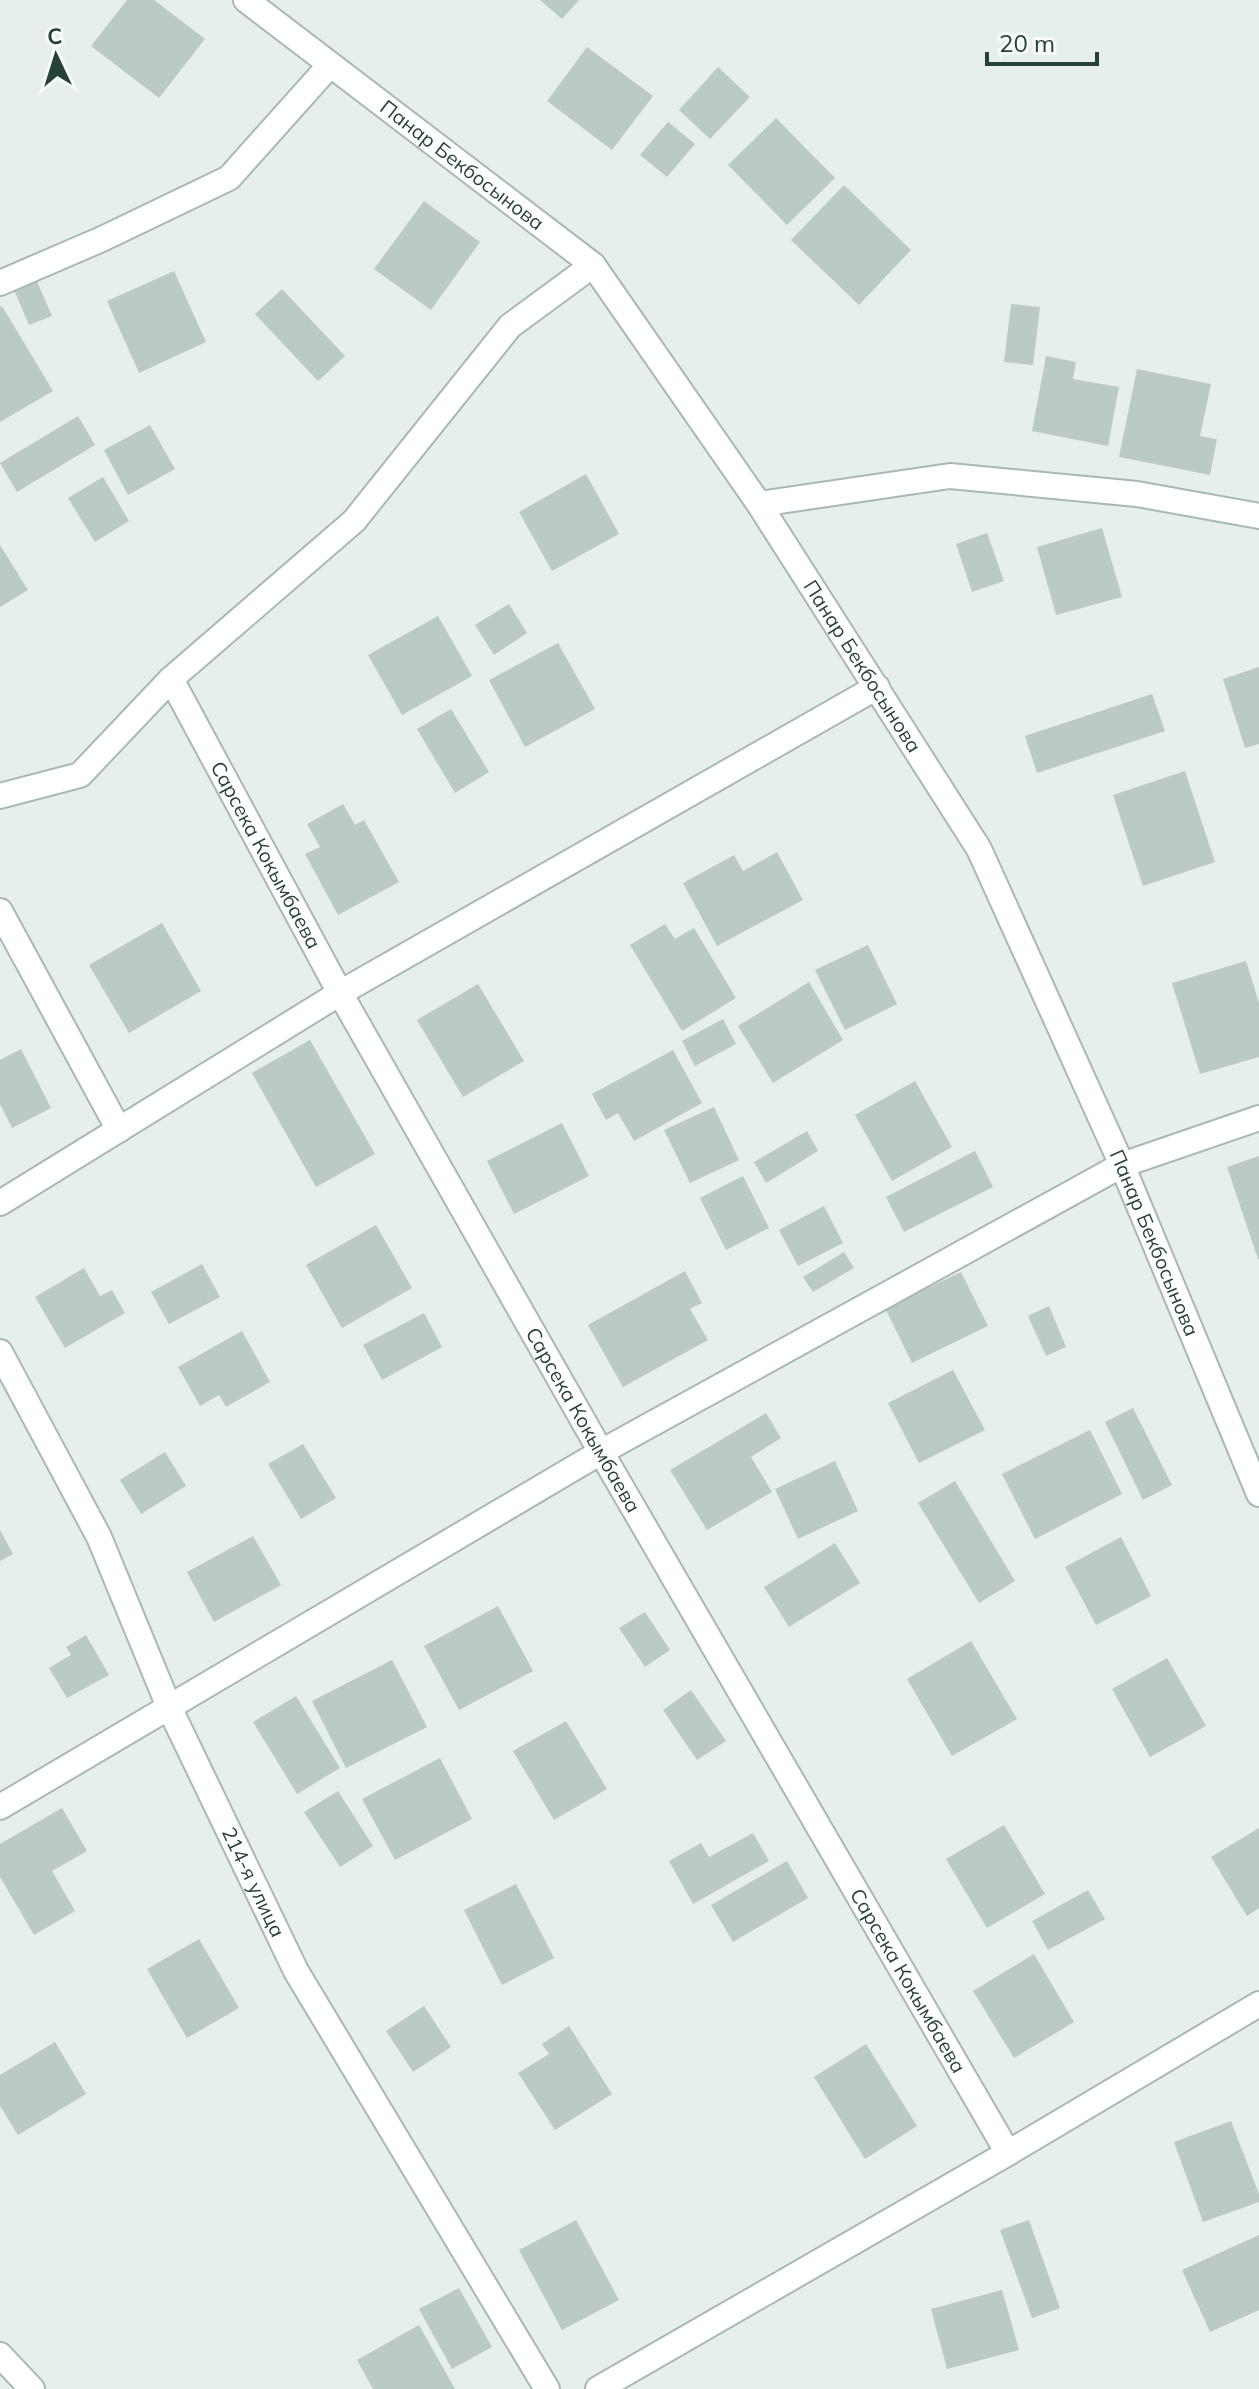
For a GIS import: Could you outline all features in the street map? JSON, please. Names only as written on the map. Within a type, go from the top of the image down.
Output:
[{"type":"street","name":"Панар Бекбосынова","points":[[246,0],[593,265],[759,504],[979,849],[1122,1165],[1259,1494]]},
{"type":"street","points":[[0,283],[102,239],[229,178],[330,65]]},
{"type":"street","points":[[0,796],[80,775],[171,679],[354,521],[510,326],[593,265]]},
{"type":"street","points":[[759,504],[950,476],[1137,494],[1259,516]]},
{"type":"street","name":"Сарсека Кокымбаева","points":[[171,679],[340,993],[601,1452],[1008,2153]]},
{"type":"street","points":[[0,1203],[340,993],[877,687]]},
{"type":"street","points":[[0,911],[119,1130]]},
{"type":"street","points":[[0,1807],[601,1452],[1122,1165],[1259,1118]]},
{"type":"street","name":"214-я улица","points":[[0,1352],[99,1537],[169,1707],[296,1971],[547,2389]]},
{"type":"street","points":[[598,2389],[1008,2153],[1259,2004]]},
{"type":"street","points":[[0,2355],[32,2389]]},
{"type":"building","points":[[127,0],[154,0],[205,39],[159,98],[91,46]]},
{"type":"building","points":[[540,0],[579,0],[562,19]]},
{"type":"building","points":[[587,47],[653,96],[612,150],[547,101]]},
{"type":"building","points":[[718,67],[750,97],[710,139],[679,110]]},
{"type":"building","points":[[776,118],[835,178],[787,225],[728,165]]},
{"type":"building","points":[[668,122],[695,144],[667,177],[640,155]]},
{"type":"building","points":[[844,185],[911,250],[859,305],[791,240]]},
{"type":"building","points":[[424,201],[480,242],[431,310],[374,269]]},
{"type":"building","points":[[174,271],[206,342],[139,373],[107,301]]},
{"type":"building","points":[[36,279],[52,316],[29,325],[14,290]]},
{"type":"building","points":[[282,289],[345,356],[318,381],[255,314]]},
{"type":"building","points":[[1011,304],[1040,307],[1033,365],[1004,362]]},
{"type":"building","points":[[0,307],[53,391],[0,422]]},
{"type":"building","points":[[1046,356],[1076,362],[1073,379],[1119,387],[1108,446],[1032,431]]},
{"type":"building","points":[[1137,369],[1211,384],[1200,436],[1217,439],[1210,475],[1119,457]]},
{"type":"building","points":[[78,416],[95,445],[17,492],[0,463]]},
{"type":"building","points":[[150,425],[175,469],[128,495],[104,450]]},
{"type":"building","points":[[586,474],[619,534],[552,571],[519,512]]},
{"type":"building","points":[[103,477],[129,521],[95,542],[68,498]]},
{"type":"building","points":[[1102,528],[1122,597],[1056,615],[1037,547]]},
{"type":"building","points":[[987,533],[1004,581],[972,592],[956,544]]},
{"type":"building","points":[[0,545],[28,590],[0,607]]},
{"type":"building","points":[[509,604],[527,633],[494,655],[475,625]]},
{"type":"building","points":[[438,616],[472,676],[402,715],[368,655]]},
{"type":"building","points":[[558,643],[595,709],[525,747],[489,680]]},
{"type":"building","points":[[1259,667],[1259,744],[1245,748],[1223,679]]},
{"type":"building","points":[[1152,694],[1165,731],[1037,773],[1025,736]]},
{"type":"building","points":[[451,709],[489,772],[455,793],[417,729]]},
{"type":"building","points":[[1185,771],[1215,862],[1143,886],[1113,795]]},
{"type":"building","points":[[343,804],[355,825],[364,820],[399,882],[338,915],[305,854],[320,847],[307,824]]},
{"type":"building","points":[[777,852],[803,900],[717,946],[683,883],[734,855],[743,871]]},
{"type":"building","points":[[162,923],[201,991],[129,1033],[89,965]]},
{"type":"building","points":[[665,924],[675,939],[694,928],[736,998],[682,1031],[630,945]]},
{"type":"building","points":[[868,945],[897,1004],[845,1030],[815,970]]},
{"type":"building","points":[[1246,961],[1259,1003],[1259,1057],[1200,1074],[1172,983]]},
{"type":"building","points":[[809,982],[843,1040],[773,1083],[738,1026]]},
{"type":"building","points":[[478,984],[524,1061],[463,1097],[417,1020]]},
{"type":"building","points":[[723,1019],[736,1044],[695,1066],[682,1041]]},
{"type":"building","points":[[310,1040],[375,1154],[316,1187],[252,1073]]},
{"type":"building","points":[[21,1049],[51,1108],[12,1128],[0,1104],[0,1060]]},
{"type":"building","points":[[673,1050],[702,1103],[634,1141],[618,1113],[606,1120],[592,1094]]},
{"type":"building","points":[[915,1081],[952,1147],[892,1181],[855,1115]]},
{"type":"building","points":[[714,1107],[739,1160],[690,1183],[664,1130]]},
{"type":"building","points":[[562,1123],[589,1176],[514,1214],[487,1161]]},
{"type":"building","points":[[807,1131],[818,1151],[766,1183],[754,1162]]},
{"type":"building","points":[[975,1151],[993,1187],[904,1232],[886,1197]]},
{"type":"building","points":[[1259,1156],[1259,1259],[1258,1259],[1227,1167]]},
{"type":"building","points":[[743,1176],[769,1228],[726,1250],[700,1198]]},
{"type":"building","points":[[824,1206],[843,1243],[798,1266],[779,1230]]},
{"type":"building","points":[[376,1225],[412,1288],[342,1328],[306,1265]]},
{"type":"building","points":[[844,1252],[854,1268],[813,1292],[803,1277]]},
{"type":"building","points":[[202,1264],[220,1297],[169,1324],[151,1292]]},
{"type":"building","points":[[84,1268],[100,1296],[112,1290],[125,1313],[65,1348],[35,1297]]},
{"type":"building","points":[[685,1271],[702,1303],[690,1309],[708,1340],[623,1387],[588,1325]]},
{"type":"building","points":[[961,1272],[988,1326],[912,1363],[885,1308]]},
{"type":"building","points":[[1049,1306],[1066,1347],[1046,1356],[1028,1316]]},
{"type":"building","points":[[424,1313],[442,1347],[382,1380],[363,1345]]},
{"type":"building","points":[[242,1331],[270,1382],[226,1407],[219,1395],[200,1406],[178,1367]]},
{"type":"building","points":[[953,1370],[985,1430],[919,1463],[888,1403]]},
{"type":"building","points":[[1133,1408],[1172,1485],[1143,1500],[1105,1422]]},
{"type":"building","points":[[766,1413],[781,1438],[751,1457],[772,1492],[707,1530],[670,1470]]},
{"type":"building","points":[[1090,1430],[1122,1494],[1035,1539],[1002,1474]]},
{"type":"building","points":[[303,1444],[336,1498],[301,1519],[268,1464]]},
{"type":"building","points":[[165,1452],[186,1486],[141,1514],[120,1480]]},
{"type":"building","points":[[835,1461],[858,1511],[798,1539],[775,1489]]},
{"type":"building","points":[[955,1481],[1015,1581],[979,1603],[918,1503]]},
{"type":"building","points":[[0,1530],[13,1554],[0,1561]]},
{"type":"building","points":[[253,1536],[281,1585],[214,1622],[187,1572]]},
{"type":"building","points":[[1121,1537],[1151,1596],[1096,1625],[1065,1567]]},
{"type":"building","points":[[835,1543],[860,1583],[789,1627],[764,1587]]},
{"type":"building","points":[[498,1606],[533,1671],[459,1710],[424,1646]]},
{"type":"building","points":[[645,1612],[670,1650],[645,1667],[619,1628]]},
{"type":"building","points":[[86,1635],[109,1675],[67,1698],[49,1668],[71,1655],[66,1647]]},
{"type":"building","points":[[971,1641],[1017,1719],[952,1756],[907,1679]]},
{"type":"building","points":[[1167,1658],[1206,1726],[1150,1757],[1112,1689]]},
{"type":"building","points":[[392,1660],[427,1727],[346,1768],[312,1701]]},
{"type":"building","points":[[691,1690],[726,1741],[697,1760],[663,1710]]},
{"type":"building","points":[[296,1696],[340,1768],[297,1794],[253,1722]]},
{"type":"building","points":[[566,1721],[607,1789],[554,1820],[513,1751]]},
{"type":"building","points":[[440,1758],[472,1819],[395,1860],[362,1799]]},
{"type":"building","points":[[338,1791],[373,1846],[340,1867],[304,1812]]},
{"type":"building","points":[[62,1808],[87,1851],[52,1871],[75,1911],[34,1935],[0,1877],[0,1844]]},
{"type":"building","points":[[1004,1825],[1045,1894],[987,1928],[946,1859]]},
{"type":"building","points":[[1259,1828],[1259,1908],[1247,1916],[1211,1857]]},
{"type":"building","points":[[753,1833],[769,1861],[693,1904],[669,1861],[701,1843],[709,1857]]},
{"type":"building","points":[[787,1861],[808,1898],[733,1942],[711,1905]]},
{"type":"building","points":[[516,1884],[554,1958],[502,1985],[464,1910]]},
{"type":"building","points":[[1088,1890],[1105,1919],[1048,1950],[1032,1921]]},
{"type":"building","points":[[199,1939],[239,2008],[187,2038],[147,1969]]},
{"type":"building","points":[[1034,1954],[1074,2022],[1014,2058],[973,1991]]},
{"type":"building","points":[[424,2006],[451,2047],[413,2072],[386,2031]]},
{"type":"building","points":[[569,2026],[612,2094],[555,2130],[518,2073],[549,2054],[542,2044]]},
{"type":"building","points":[[55,2042],[86,2094],[18,2135],[0,2106],[0,2075]]},
{"type":"building","points":[[866,2044],[917,2126],[865,2159],[814,2077]]},
{"type":"building","points":[[1231,2121],[1259,2194],[1259,2202],[1203,2222],[1174,2142]]},
{"type":"building","points":[[576,2220],[619,2300],[562,2330],[519,2250]]},
{"type":"building","points":[[1029,2220],[1060,2308],[1032,2318],[1000,2230]]},
{"type":"building","points":[[1259,2235],[1259,2310],[1210,2332],[1182,2270]]},
{"type":"building","points":[[459,2288],[492,2347],[452,2369],[419,2309]]},
{"type":"building","points":[[1002,2290],[1019,2350],[947,2369],[931,2309]]},
{"type":"building","points":[[419,2325],[455,2389],[373,2389],[357,2360]]}]
